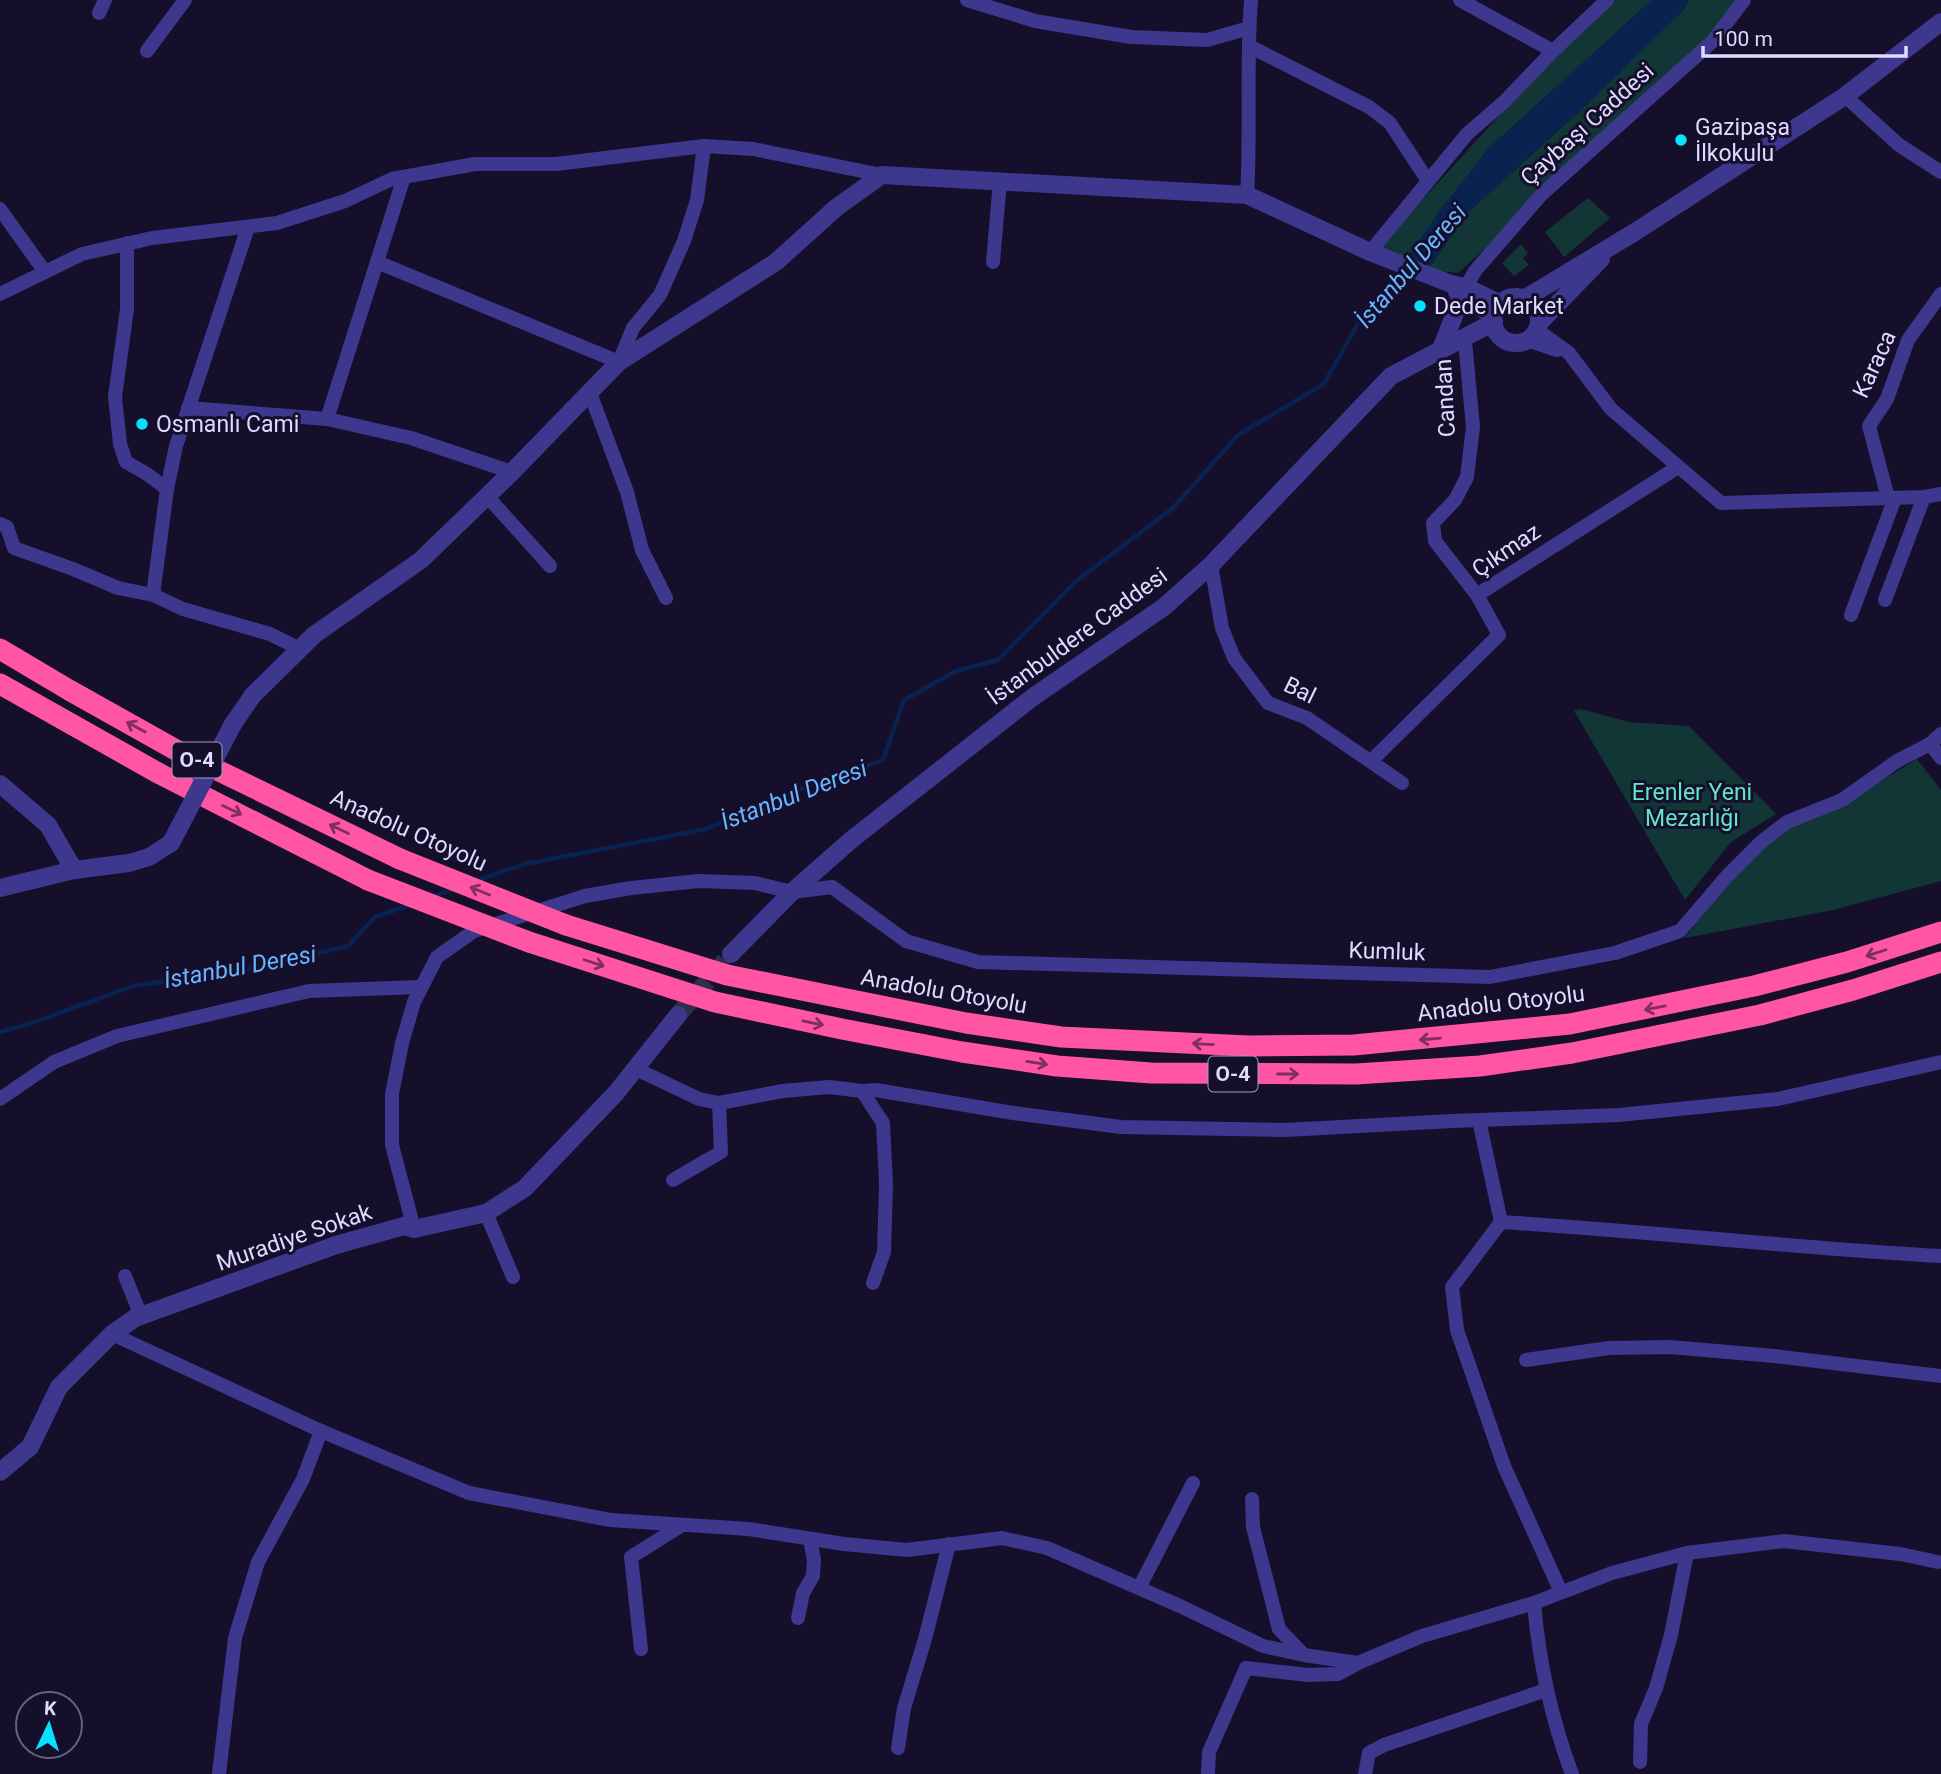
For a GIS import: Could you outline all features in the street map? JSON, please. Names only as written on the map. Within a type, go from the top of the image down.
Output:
[{"type":"highway","name":"Anadolu Otoyolu","points":[[0,649],[176,750],[401,859],[566,925],[727,975],[966,1023],[1061,1037],[1248,1046],[1354,1045],[1570,1024],[1754,986],[1847,962],[1941,932]]},
{"type":"highway","name":"O-4","points":[[0,684],[160,774],[368,880],[529,942],[715,1002],[962,1052],[1057,1066],[1151,1073],[1356,1074],[1507,1062],[1651,1038],[1760,1015],[1853,990],[1941,962]]},
{"type":"street","points":[[148,51],[186,0]]},
{"type":"street","points":[[967,0],[1035,21],[1131,37],[1207,40],[1249,28]]},
{"type":"street","points":[[1247,195],[1251,0]]},
{"type":"street","points":[[1460,0],[1553,51]]},
{"type":"street","points":[[1370,252],[1467,134],[1505,101],[1607,0]]},
{"type":"street","name":"Çaybaşı Caddesi","points":[[1459,290],[1542,194],[1713,41],[1744,0]]},
{"type":"street","points":[[1496,314],[1509,299],[1524,299],[1845,96],[1941,22]]},
{"type":"street","points":[[1249,46],[1369,107],[1390,123],[1428,181]]},
{"type":"street","points":[[1845,96],[1899,145],[1941,172]]},
{"type":"street","points":[[0,293],[82,254],[152,238],[277,223],[345,201],[392,179],[475,164],[556,164],[704,146],[753,149],[882,175],[1247,195],[1459,290],[1496,314],[1500,336],[1512,343],[1534,331],[1620,239]]},
{"type":"street","points":[[619,362],[633,328],[660,295],[684,241],[697,200],[704,146]]},
{"type":"street","points":[[0,888],[74,870],[149,858],[171,843],[233,724],[253,695],[314,635],[421,560],[512,472],[619,362],[776,262],[837,207],[882,175]]},
{"type":"street","points":[[327,419],[404,177]]},
{"type":"street","points":[[993,262],[1000,181]]},
{"type":"street","points":[[0,209],[45,272]]},
{"type":"street","points":[[153,595],[167,489],[188,408],[248,227]]},
{"type":"street","points":[[127,243],[127,309],[115,397],[120,443],[126,462],[167,489]]},
{"type":"street","points":[[377,262],[619,362]]},
{"type":"street","points":[[1441,349],[1459,290]]},
{"type":"street","name":"Karaca","points":[[1891,498],[1869,426],[1887,399],[1908,340],[1941,294]]},
{"type":"street","points":[[1524,299],[1536,308],[1534,331]]},
{"type":"street","name":"İstanbuldere Caddesi","points":[[731,954],[792,892],[851,840],[1032,697],[1164,607],[1212,565],[1391,376],[1441,349],[1496,314]]},
{"type":"street","points":[[1534,331],[1569,353],[1611,409],[1721,503],[1924,497],[1941,494]]},
{"type":"street","name":"İstanbuldere Caddesi","points":[[1441,349],[1465,341],[1505,340]]},
{"type":"street","name":"Candan","points":[[1465,341],[1473,427],[1467,477],[1455,500],[1433,523],[1435,541],[1477,595]]},
{"type":"street","points":[[590,393],[627,492],[642,550],[666,598]]},
{"type":"street","points":[[188,408],[327,419],[411,438],[512,472]]},
{"type":"street","name":"Çıkmaz","points":[[1371,761],[1499,635],[1477,595],[1678,467]]},
{"type":"street","points":[[486,495],[550,566]]},
{"type":"street","points":[[1885,600],[1924,497]]},
{"type":"street","points":[[1851,615],[1891,498]]},
{"type":"street","points":[[0,524],[7,527],[13,548],[117,588],[153,595],[183,609],[270,634],[300,649]]},
{"type":"street","name":"Bal","points":[[1212,565],[1222,628],[1234,657],[1268,703],[1307,718],[1402,783]]},
{"type":"street","points":[[1935,739],[1941,758]]},
{"type":"street","name":"Kumluk","points":[[792,892],[832,887],[906,941],[978,962],[1490,977],[1615,953],[1680,931],[1727,876],[1761,842],[1787,822],[1842,800],[1897,761],[1935,739]]},
{"type":"street","points":[[0,784],[48,825],[74,870]]},
{"type":"street","points":[[414,1229],[392,1145],[392,1094],[402,1043],[420,987],[437,957],[474,931],[585,896],[699,881],[755,883],[792,892]]},
{"type":"street","points":[[0,1099],[54,1062],[117,1036],[309,991],[420,987]]},
{"type":"street","name":"Muradiye Sokak","points":[[0,1472],[30,1447],[60,1387],[113,1334],[141,1316],[336,1245],[404,1226],[414,1229],[486,1213],[525,1188],[616,1093],[678,1016]]},
{"type":"street","points":[[636,1069],[699,1098],[719,1103],[783,1091],[829,1087],[876,1090],[1013,1113],[1121,1127],[1285,1130],[1619,1115],[1778,1099],[1941,1062]]},
{"type":"street","points":[[862,1091],[883,1123],[886,1184],[884,1252],[873,1283]]},
{"type":"street","points":[[673,1180],[721,1152],[719,1103]]},
{"type":"street","points":[[1479,1120],[1501,1222],[1452,1287],[1457,1330],[1504,1466],[1561,1592]]},
{"type":"street","points":[[486,1213],[513,1278]]},
{"type":"street","points":[[1501,1222],[1941,1256]]},
{"type":"street","points":[[125,1276],[141,1316]]},
{"type":"street","points":[[113,1334],[321,1431],[469,1493],[610,1520],[749,1529],[810,1539],[907,1549],[1002,1538],[1047,1548],[1263,1646],[1304,1656],[1358,1663]]},
{"type":"street","points":[[1526,1360],[1609,1348],[1670,1347],[1774,1356],[1941,1376]]},
{"type":"street","points":[[219,1774],[235,1638],[258,1562],[303,1479],[321,1431]]},
{"type":"street","points":[[1139,1588],[1193,1483]]},
{"type":"street","points":[[1252,1499],[1252,1527],[1279,1629],[1304,1656]]},
{"type":"street","points":[[641,1649],[631,1557],[682,1525]]},
{"type":"street","points":[[798,1618],[803,1593],[813,1576],[814,1560],[810,1539]]},
{"type":"street","points":[[1208,1774],[1209,1752],[1246,1668],[1308,1675],[1338,1674],[1422,1636],[1534,1603],[1612,1573],[1687,1553],[1784,1541],[1900,1554],[1940,1564]]},
{"type":"street","points":[[898,1748],[904,1708],[949,1544]]},
{"type":"street","points":[[1640,1762],[1641,1724],[1656,1688],[1671,1635],[1687,1553]]},
{"type":"street","points":[[1534,1603],[1541,1668],[1559,1739],[1572,1774]]},
{"type":"street","points":[[1366,1774],[1368,1753],[1384,1745],[1546,1690]]},
{"type":"green space","points":[[1615,0],[1652,0],[1489,148],[1406,260],[1379,247],[1543,68]]},
{"type":"green space","points":[[1689,0],[1743,0],[1729,31],[1458,273],[1428,270],[1465,215],[1583,108],[1685,8]]},
{"type":"green space","points":[[1588,198],[1610,218],[1564,257],[1545,232]]},
{"type":"green space","points":[[1521,244],[1528,254],[1523,258],[1529,265],[1514,276],[1502,263]]},
{"type":"green space","name":"Erenler Yeni Mezarlığı","points":[[1581,709],[1629,722],[1689,726],[1776,814],[1731,842],[1685,900],[1574,711]]},
{"type":"green space","points":[[1917,759],[1941,790],[1941,881],[1833,910],[1685,938],[1731,877],[1790,826],[1852,799]]},
{"type":"water","points":[[1652,0],[1689,0],[1685,8],[1583,108],[1465,215],[1428,270],[1406,260],[1489,148]]},
{"type":"waterway","name":"İstanbul Deresi","points":[[478,880],[525,864],[706,829],[799,790],[883,760],[904,700],[956,671],[998,660],[1075,582],[1173,508],[1238,435],[1324,384],[1366,309],[1408,271]]},
{"type":"waterway","name":"İstanbul Deresi","points":[[432,897],[453,889]]},
{"type":"waterway","name":"İstanbul Deresi","points":[[0,1032],[133,986],[248,969],[348,946],[375,917],[410,905]]},
{"type":"tunnel","points":[[678,1015],[731,954]]},
{"type":"place","name":"Gazipaşa İlkokulu","points":[[1681,140]]},
{"type":"place","name":"Dede Market","points":[[1420,306]]},
{"type":"place","name":"Osmanlı Cami","points":[[142,424]]}]
